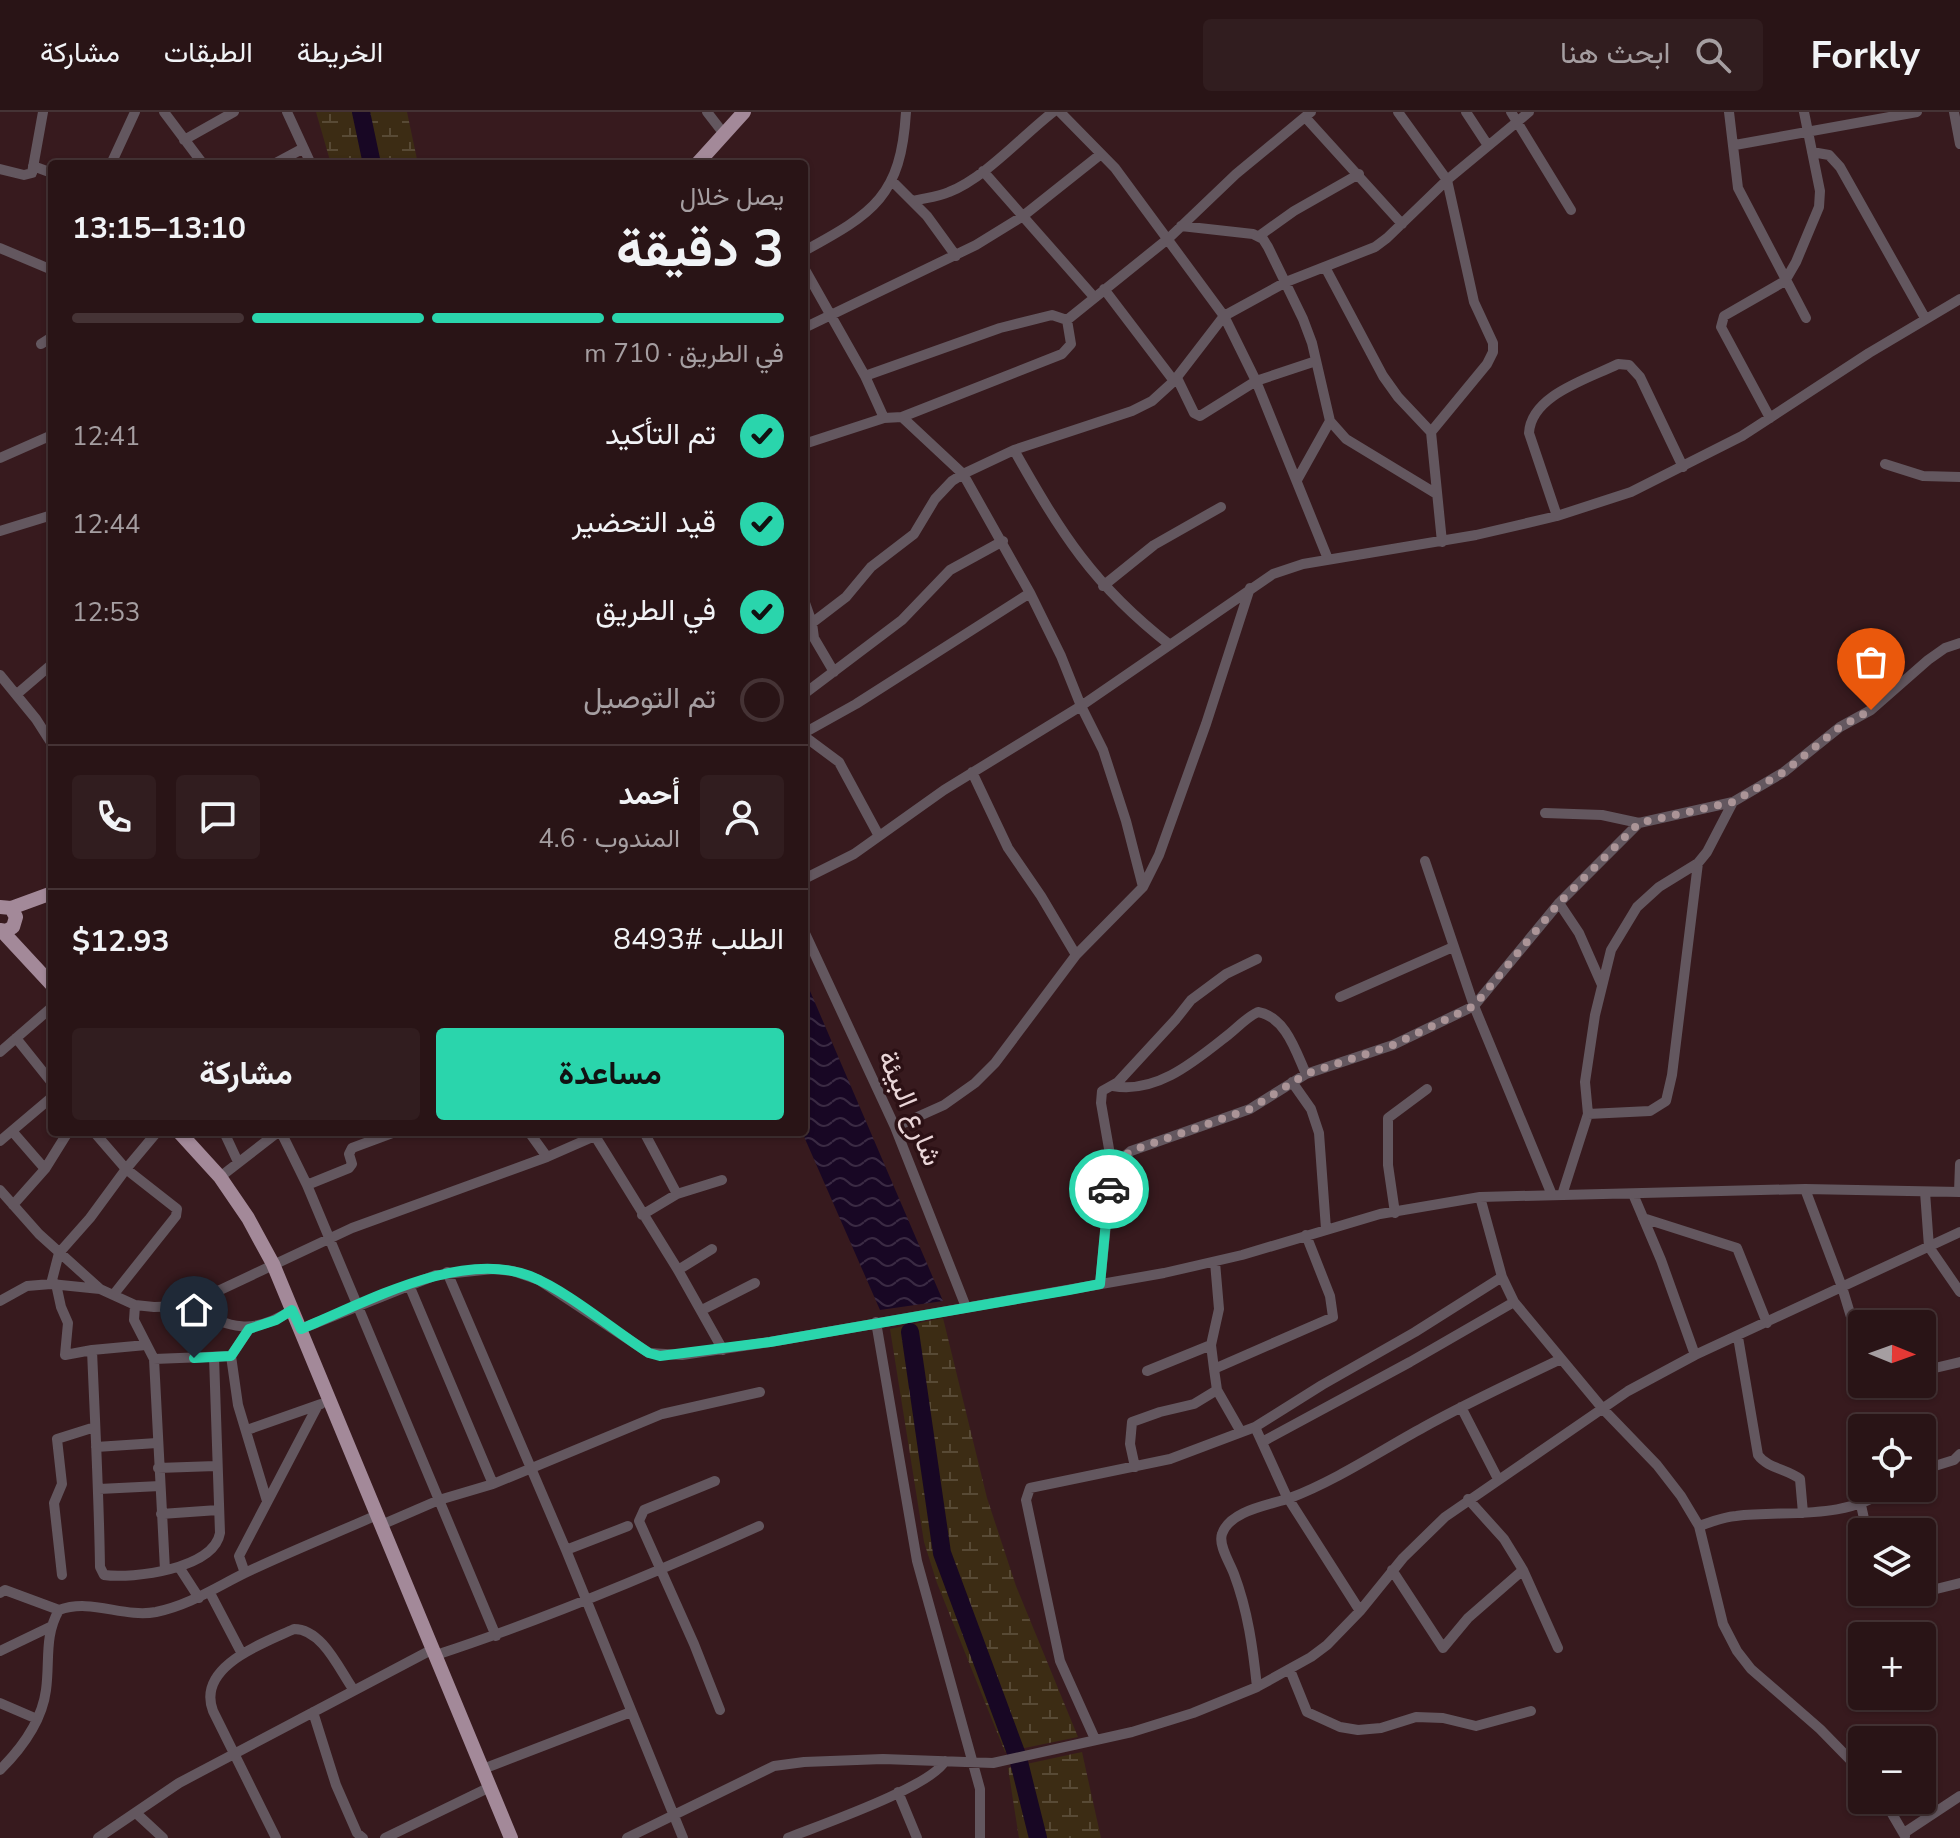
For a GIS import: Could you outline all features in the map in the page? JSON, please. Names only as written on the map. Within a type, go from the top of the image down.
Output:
[{"type":"main road","points":[[701,160],[744,112]]},
{"type":"main road","points":[[8,912],[48,895]]},
{"type":"main road","points":[[8,912],[48,903]]},
{"type":"main road","points":[[1,930],[10,929],[8,912]]},
{"type":"main road","points":[[8,912],[30,960]]},
{"type":"main road","points":[[1,930],[48,980]]},
{"type":"main road","points":[[183,1136],[220,1177],[248,1218],[273,1264],[301,1329],[324,1403],[379,1520],[511,1838]]},
{"type":"street","points":[[0,169],[28,175],[32,173],[43,112]]},
{"type":"street","points":[[113,160],[135,112]]},
{"type":"street","points":[[164,112],[200,160]]},
{"type":"street","points":[[184,140],[234,112]]},
{"type":"street","points":[[287,112],[309,160]]},
{"type":"street","points":[[707,112],[724,134]]},
{"type":"street","points":[[808,249],[859,218],[878,202],[893,182],[904,144],[906,112]]},
{"type":"street","points":[[913,201],[950,192],[983,171],[1053,112]]},
{"type":"street","points":[[1060,112],[1115,168],[1224,316],[1256,381],[1328,559]]},
{"type":"street","points":[[1398,112],[1447,180],[1474,302],[1493,343],[1493,352],[1487,364],[1431,432]]},
{"type":"street","points":[[1466,112],[1487,144]]},
{"type":"street","points":[[812,623],[846,597],[871,567],[914,534],[935,499],[952,481],[1014,450],[1132,411],[1152,401],[1176,379],[1224,316],[1286,282],[1375,247],[1514,117],[1529,112]]},
{"type":"street","points":[[1729,112],[1738,188],[1806,318]]},
{"type":"street","points":[[1770,418],[1721,327],[1721,321],[1724,316],[1785,281],[1796,262],[1820,199],[1804,112]]},
{"type":"street","points":[[1735,145],[1883,114],[1917,112]]},
{"type":"street","points":[[1954,112],[1960,144]]},
{"type":"street","points":[[1067,320],[1169,238],[1236,174],[1308,114],[1402,224]]},
{"type":"street","points":[[1514,117],[1571,210]]},
{"type":"street","points":[[281,160],[302,149]]},
{"type":"street","points":[[1812,152],[1829,155],[1840,167],[1925,318]]},
{"type":"street","points":[[808,326],[956,256],[1023,216],[1101,154]]},
{"type":"street","points":[[33,166],[48,172]]},
{"type":"street","points":[[983,171],[1094,297]]},
{"type":"street","points":[[1181,226],[1259,236],[1294,211],[1359,174]]},
{"type":"street","points":[[893,182],[939,230],[956,256]]},
{"type":"street","points":[[1259,236],[1286,282],[1312,343],[1330,421],[1346,439],[1435,493]]},
{"type":"street","points":[[0,248],[48,268]]},
{"type":"street","points":[[1325,267],[1383,376],[1431,432],[1442,542]]},
{"type":"street","points":[[808,275],[865,376],[884,418]]},
{"type":"street","points":[[1104,289],[1176,379],[1197,416],[1204,415],[1256,381],[1316,361]]},
{"type":"street","points":[[808,877],[854,854],[972,772],[1081,706],[1250,588],[1289,567],[1442,542],[1557,516],[1631,492],[1770,418],[1925,318],[1960,299]]},
{"type":"street","points":[[865,376],[1000,328],[1052,315],[1067,320]]},
{"type":"street","points":[[808,443],[884,418],[902,417],[1062,354],[1071,344],[1067,320]]},
{"type":"street","points":[[41,344],[48,340]]},
{"type":"street","points":[[1557,516],[1529,433],[1530,425],[1546,399],[1618,364],[1629,365],[1640,377],[1683,467]]},
{"type":"street","points":[[902,417],[963,474],[1030,593],[1103,750],[1116,785],[1143,887]]},
{"type":"street","points":[[1297,480],[1330,421]]},
{"type":"street","points":[[0,458],[48,437]]},
{"type":"street","points":[[1014,450],[1054,520],[1103,586],[1125,609],[1170,645]]},
{"type":"street","points":[[1885,464],[1923,476],[1960,477]]},
{"type":"street","points":[[1103,586],[1154,545],[1221,507]]},
{"type":"street","points":[[0,531],[48,518]]},
{"type":"street","points":[[808,691],[902,620],[950,570],[1003,541]]},
{"type":"street","points":[[895,1127],[944,1105],[975,1083],[995,1063],[1076,955],[1143,887],[1159,855],[1206,724],[1250,588]]},
{"type":"street","points":[[808,733],[1030,593]]},
{"type":"street","points":[[808,612],[817,646],[834,672]]},
{"type":"street","points":[[1545,813],[1602,815],[1639,823],[1733,802],[1784,772],[1840,727],[1871,710],[1928,660],[1945,648],[1960,643]]},
{"type":"street","points":[[17,694],[48,667]]},
{"type":"street","points":[[0,675],[48,737]]},
{"type":"street","points":[[808,738],[839,762],[879,836]]},
{"type":"street","points":[[972,772],[1008,848],[1076,955]]},
{"type":"street","points":[[1557,1195],[1588,1114],[1585,1082],[1595,1015],[1611,950],[1637,907],[1659,887],[1698,863],[1733,802]]},
{"type":"street","points":[[1112,1166],[1131,1151],[1250,1109],[1306,1074],[1393,1045],[1474,1006],[1559,903],[1639,823]]},
{"type":"street","points":[[1425,861],[1474,1006],[1557,1195]]},
{"type":"street","points":[[1588,1114],[1650,1111],[1660,1108],[1666,1101],[1672,1075],[1698,863]]},
{"type":"street","points":[[1559,903],[1579,933],[1602,985]]},
{"type":"street","name":"شارع البيئة","points":[[808,940],[895,1127],[966,1307]]},
{"type":"street","points":[[1340,997],[1453,947]]},
{"type":"street","points":[[1100,1284],[1112,1166],[1102,1091],[1113,1086],[1191,1000],[1226,974],[1257,959]]},
{"type":"street","points":[[0,1052],[48,1010]]},
{"type":"street","points":[[1113,1086],[1136,1089],[1175,1073],[1258,1012],[1268,1015],[1289,1036],[1306,1074]]},
{"type":"street","points":[[16,1038],[48,1075]]},
{"type":"street","points":[[1292,1082],[1311,1109],[1319,1133],[1326,1229]]},
{"type":"street","points":[[1395,1213],[1388,1165],[1388,1118],[1427,1089]]},
{"type":"street","points":[[0,1141],[48,1100]]},
{"type":"street","points":[[12,1131],[45,1169]]},
{"type":"street","points":[[13,1205],[45,1169],[66,1136]]},
{"type":"street","points":[[97,1136],[126,1169],[175,1206],[177,1212],[114,1294]]},
{"type":"street","points":[[146,1345],[65,1355],[68,1323],[54,1284],[59,1253],[154,1136]]},
{"type":"street","points":[[226,1136],[238,1162]]},
{"type":"street","points":[[220,1177],[274,1136]]},
{"type":"street","points":[[281,1136],[330,1238],[496,1636]]},
{"type":"street","points":[[307,1185],[349,1168],[352,1148],[384,1136]]},
{"type":"street","points":[[532,1136],[547,1157]]},
{"type":"street","points":[[0,1301],[27,1286],[54,1284],[100,1289],[135,1305],[186,1306],[330,1238],[595,1136]]},
{"type":"street","points":[[601,1136],[642,1215],[678,1270],[723,1350]]},
{"type":"street","points":[[646,1136],[677,1194]]},
{"type":"street","points":[[301,1329],[447,1272],[493,1269],[528,1275],[649,1353],[682,1355],[1215,1262],[1326,1229],[1480,1197],[1805,1189],[1960,1192],[1960,1164]]},
{"type":"street","points":[[642,1215],[677,1194],[722,1180]]},
{"type":"street","points":[[1805,1189],[1849,1310]]},
{"type":"street","points":[[0,1190],[59,1253],[100,1289]]},
{"type":"street","points":[[1925,1192],[1929,1247],[1960,1292]]},
{"type":"street","points":[[1633,1194],[1695,1355]]},
{"type":"street","points":[[1480,1197],[1502,1277],[1514,1302],[1603,1409],[1657,1465],[1699,1526],[1723,1624],[1737,1651],[1751,1669],[1848,1758]]},
{"type":"street","points":[[1643,1218],[1737,1248],[1767,1323]]},
{"type":"street","points":[[627,1838],[774,1766],[883,1759],[993,1763],[1132,1732],[1193,1713],[1257,1687],[1290,1670],[1327,1645],[1360,1611],[1392,1570],[1445,1517],[1628,1391],[1695,1355],[1960,1232]]},
{"type":"street","points":[[1214,1369],[1333,1317],[1330,1296],[1306,1235]]},
{"type":"street","points":[[678,1270],[712,1249]]},
{"type":"street","points":[[1215,1262],[1219,1309],[1211,1345],[1217,1390],[1241,1432]]},
{"type":"street","points":[[447,1272],[532,1467],[683,1838]]},
{"type":"street","points":[[1095,1739],[1060,1661],[1026,1493],[1030,1488],[1184,1455],[1255,1427],[1502,1277]]},
{"type":"street","points":[[702,1310],[755,1283]]},
{"type":"street","points":[[409,1285],[493,1484]]},
{"type":"street","points":[[1262,1442],[1514,1302]]},
{"type":"street","points":[[135,1305],[134,1320],[154,1359],[165,1570]]},
{"type":"street","points":[[186,1306],[227,1324],[249,1329],[276,1320],[292,1310]]},
{"type":"street","points":[[876,1322],[917,1561],[980,1789],[980,1838]]},
{"type":"street","points":[[249,1329],[231,1356],[238,1405],[267,1501]]},
{"type":"street","points":[[1738,1337],[1758,1455],[1760,1460],[1800,1479],[1803,1513]]},
{"type":"street","points":[[1147,1371],[1211,1345]]},
{"type":"street","points":[[92,1350],[100,1567],[104,1575],[179,1567],[200,1559],[216,1546],[220,1533],[214,1357]]},
{"type":"street","points":[[154,1359],[231,1356]]},
{"type":"street","points":[[1257,1687],[1250,1630],[1241,1592],[1221,1537],[1227,1526],[1257,1506],[1289,1498],[1371,1459],[1461,1407],[1561,1359]]},
{"type":"street","points":[[1936,1368],[1960,1362]]},
{"type":"street","points":[[1135,1467],[1130,1444],[1132,1422],[1194,1404],[1217,1390]]},
{"type":"street","points":[[0,1593],[5,1590],[59,1610],[80,1605],[141,1614],[169,1608],[204,1596],[245,1573],[379,1520],[493,1484],[662,1414],[760,1392]]},
{"type":"street","points":[[247,1430],[324,1403]]},
{"type":"street","points":[[245,1573],[239,1556],[324,1403]]},
{"type":"street","points":[[1461,1407],[1498,1479]]},
{"type":"street","points":[[62,1575],[54,1503],[62,1484],[57,1439],[95,1427]]},
{"type":"street","points":[[1255,1427],[1289,1498],[1360,1611]]},
{"type":"street","points":[[96,1447],[157,1443]]},
{"type":"street","points":[[1936,1466],[1954,1460],[1960,1454]]},
{"type":"street","points":[[158,1468],[216,1466]]},
{"type":"street","points":[[715,1481],[641,1513],[640,1527],[694,1644],[720,1710]]},
{"type":"street","points":[[99,1489],[160,1486]]},
{"type":"street","points":[[1468,1499],[1504,1539],[1523,1570],[1558,1648]]},
{"type":"street","points":[[1699,1526],[1732,1516],[1803,1513],[1866,1502]]},
{"type":"street","points":[[1861,1505],[1864,1518]]},
{"type":"street","points":[[161,1514],[218,1510]]},
{"type":"street","points":[[566,1550],[628,1526]]},
{"type":"street","points":[[98,1838],[179,1783],[353,1689],[434,1652],[496,1636],[587,1600],[759,1526]]},
{"type":"street","points":[[179,1567],[204,1596],[242,1654]]},
{"type":"street","points":[[1392,1570],[1443,1648],[1468,1618],[1523,1570]]},
{"type":"street","points":[[1936,1589],[1960,1583]]},
{"type":"street","points":[[0,1770],[23,1743],[37,1719],[46,1691],[50,1627],[59,1610]]},
{"type":"street","points":[[0,1651],[50,1627]]},
{"type":"street","points":[[276,1838],[233,1754],[209,1695],[223,1669],[242,1654],[294,1629],[302,1629],[319,1640],[353,1689]]},
{"type":"street","points":[[1290,1670],[1307,1712],[1340,1727],[1358,1730],[1381,1728],[1416,1717],[1443,1718],[1476,1726],[1531,1711]]},
{"type":"street","points":[[0,1703],[37,1719]]},
{"type":"street","points":[[313,1712],[336,1785],[357,1833],[363,1838]]},
{"type":"street","points":[[483,1769],[631,1712]]},
{"type":"street","points":[[788,1838],[898,1792],[934,1774],[945,1761]]},
{"type":"street","points":[[385,1838],[490,1787]]},
{"type":"street","points":[[898,1792],[917,1838]]},
{"type":"street","points":[[1892,1814],[1905,1835],[1960,1796]]},
{"type":"street","points":[[136,1813],[163,1838]]},
{"type":"green space","points":[[316,112],[407,112],[417,160],[330,160]]},
{"type":"green space","points":[[943,1318],[987,1498],[1016,1586],[1078,1737],[1005,1752],[937,1583],[924,1542],[890,1329]]},
{"type":"green space","points":[[1082,1752],[1101,1838],[1019,1838],[1008,1768]]},
{"type":"water","points":[[808,986],[943,1301],[880,1310],[804,1136],[808,1136]]},
{"type":"waterway","points":[[361,112],[371,160]]},
{"type":"waterway","points":[[910,1332],[942,1553],[1018,1758],[1038,1838]]},
{"type":"way so far","points":[[1109,1189],[1112,1166],[1131,1151],[1250,1109],[1306,1074],[1393,1045],[1474,1006],[1559,903],[1639,823],[1733,802],[1784,772],[1840,727],[1871,710]]},
{"type":"route","points":[[194,1358],[231,1356],[249,1329],[276,1320],[292,1310],[301,1329],[436,1275],[471,1269],[513,1271],[539,1280],[649,1353],[660,1356],[770,1342],[1069,1290],[1100,1284],[1109,1189]]}]
